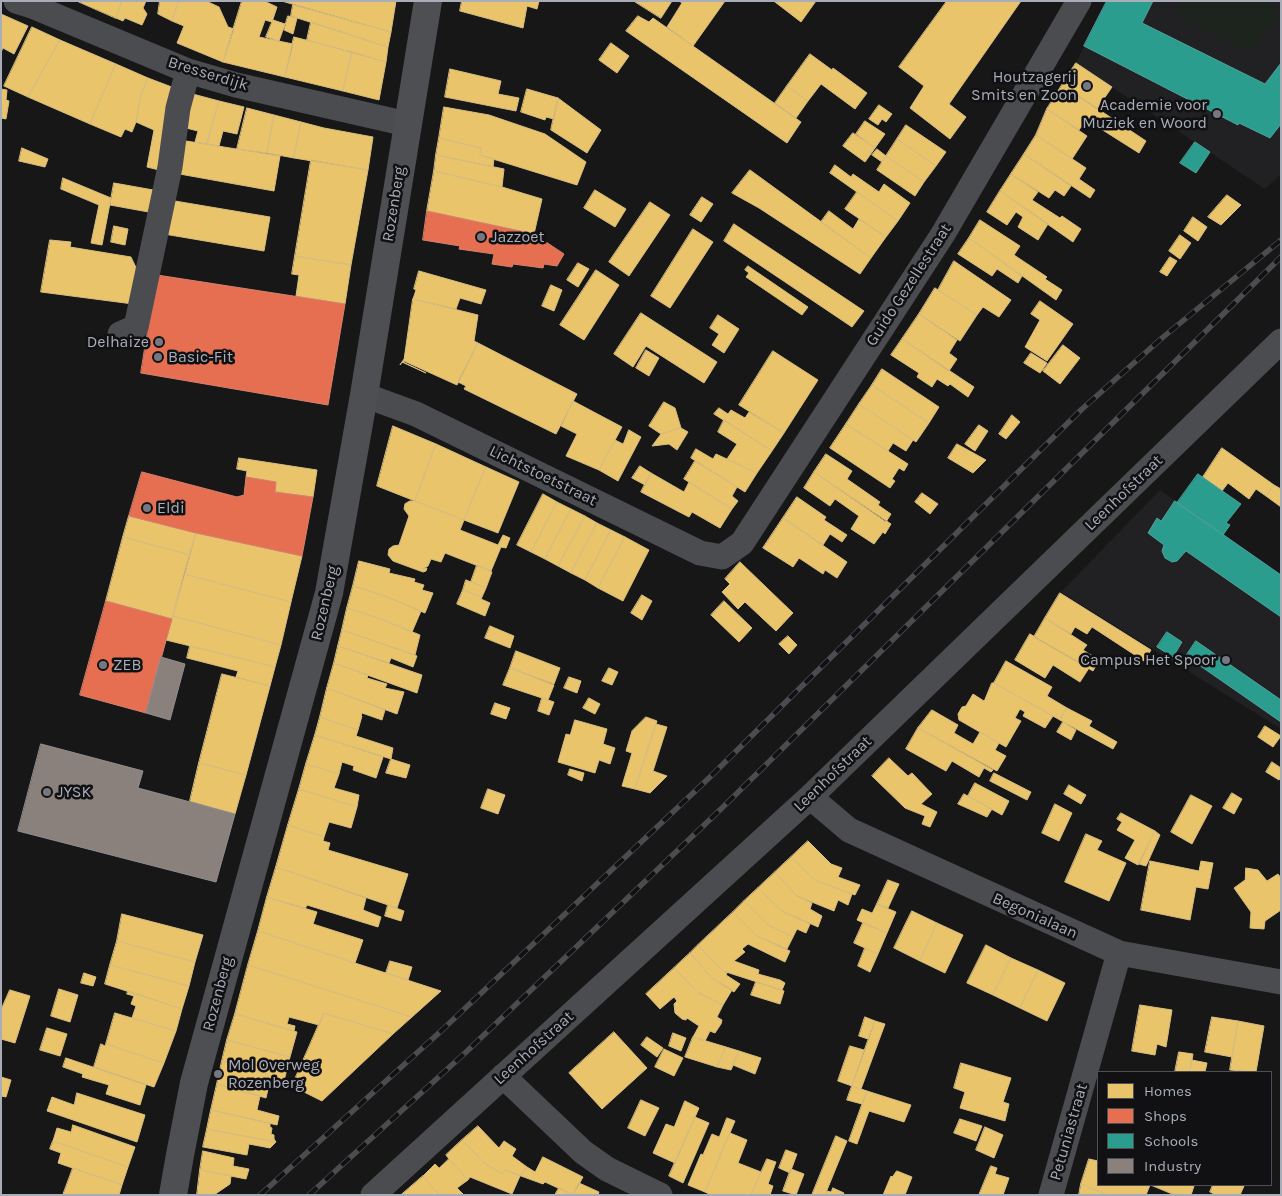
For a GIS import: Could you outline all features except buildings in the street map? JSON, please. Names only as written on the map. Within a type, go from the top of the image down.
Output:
[{"type":"main road","name":"Rozenberg","points":[[173,1195],[194,1083],[329,594],[364,395],[428,1]]},
{"type":"street","name":"Bresserdijk","points":[[16,1],[188,71],[236,85],[408,124]]},
{"type":"street","name":"Guido Gezellestraat","points":[[722,557],[742,543],[943,234],[1078,1]]},
{"type":"street","points":[[120,334],[136,327],[170,167],[178,108],[188,71]]},
{"type":"street","name":"Leenhofstraat","points":[[372,1195],[810,797],[1281,341]]},
{"type":"street","name":"Lichtstoetstraat","points":[[364,395],[416,414],[700,553],[722,557]]},
{"type":"street","name":"Begonialaan","points":[[810,797],[849,830],[1119,953],[1281,982]]},
{"type":"street","name":"Petuniastraat","points":[[1051,1195],[1119,953]]},
{"type":"street","points":[[503,1076],[583,1152],[607,1169],[660,1195]]},
{"type":"shaded area","name":"Academie voor Muziek en Woord","points":[[1106,1],[1281,1],[1281,174],[1265,189],[1076,63]]},
{"type":"shaded area","points":[[1183,1],[1270,1],[1281,14],[1251,54],[1177,15]]},
{"type":"shaded area","name":"Campus Het Spoor","points":[[1160,490],[1281,576],[1281,729],[1061,592]]},
{"type":"railway","points":[[260,1195],[440,1032],[710,777],[1082,409],[1162,338],[1281,240]]},
{"type":"railway","points":[[309,1195],[465,1053],[722,808],[1281,257]]},
{"type":"place","name":"Houtzagerij Smits en Zoon","points":[[1087,86]]},
{"type":"place","name":"Academie voor Muziek en Woord","points":[[1217,114]]},
{"type":"place","name":"Jazzoet","points":[[481,237]]},
{"type":"place","name":"Delhaize","points":[[159,342]]},
{"type":"place","name":"Basic-Fit","points":[[158,357]]},
{"type":"place","name":"Eldi","points":[[147,508]]},
{"type":"place","name":"Campus Het Spoor","points":[[1226,660]]},
{"type":"place","name":"ZEB","points":[[103,665]]},
{"type":"place","name":"JYSK","points":[[47,792]]},
{"type":"place","name":"Mol Overweg Rozenberg","points":[[218,1074]]}]
